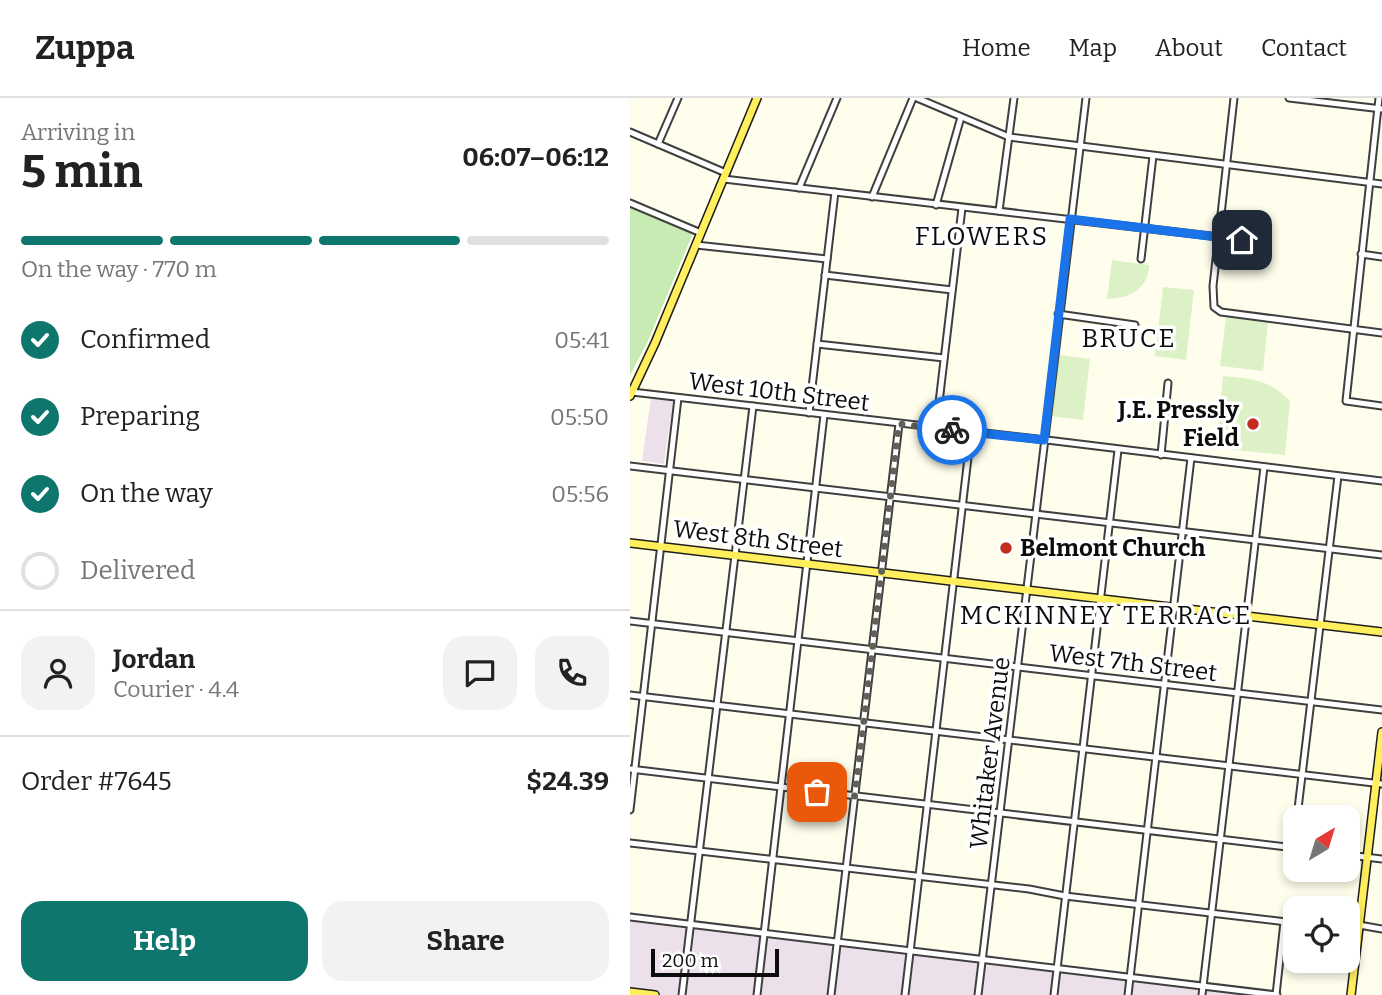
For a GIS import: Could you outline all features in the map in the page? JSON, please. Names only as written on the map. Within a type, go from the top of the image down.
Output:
[{"type":"main road","points":[[630,395],[656,343],[757,98]]},
{"type":"main road","name":"West 8th Street","points":[[630,542],[1382,632]]},
{"type":"main road","points":[[1360,917],[1366,857],[1379,784],[1382,732]]},
{"type":"main road","points":[[1351,995],[1354,973]]},
{"type":"main road","points":[[630,992],[655,995]]},
{"type":"street","points":[[658,144],[678,98]]},
{"type":"street","points":[[799,188],[837,98]]},
{"type":"street","points":[[872,197],[915,98],[1009,137],[1382,184]]},
{"type":"street","points":[[999,211],[1014,98]]},
{"type":"street","name":"Whitaker Avenue","points":[[978,995],[1086,98]]},
{"type":"street","points":[[1234,98],[1213,286],[1214,307],[1221,312],[1382,333]]},
{"type":"street","points":[[1289,98],[1380,109]]},
{"type":"street","points":[[1379,98],[1380,109],[1361,254],[1346,401],[1382,406]]},
{"type":"street","points":[[936,205],[961,117]]},
{"type":"street","points":[[630,132],[725,176],[936,205],[1254,241]]},
{"type":"street","points":[[1141,259],[1153,156]]},
{"type":"street","points":[[809,413],[835,192]]},
{"type":"street","points":[[630,203],[701,233]]},
{"type":"street","points":[[936,428],[962,208]]},
{"type":"street","points":[[696,244],[827,260]]},
{"type":"street","points":[[1361,254],[1382,257]]},
{"type":"street","points":[[825,275],[952,290]]},
{"type":"street","points":[[1058,314],[1135,324]]},
{"type":"street","points":[[817,344],[944,358]]},
{"type":"street","points":[[1161,455],[1168,383]]},
{"type":"street","name":"West 10th Street","points":[[630,395],[752,405],[1382,481]]},
{"type":"street","points":[[630,810],[632,770],[678,398]]},
{"type":"street","points":[[682,995],[752,405]]},
{"type":"street","points":[[757,995],[824,415]]},
{"type":"street","points":[[831,995],[899,424]]},
{"type":"street","points":[[905,995],[971,432]]},
{"type":"street","points":[[1054,995],[1118,450]]},
{"type":"street","points":[[1128,995],[1191,458]]},
{"type":"street","points":[[630,466],[1382,555]]},
{"type":"street","points":[[1202,995],[1264,467]]},
{"type":"street","points":[[1298,805],[1338,476]]},
{"type":"street","name":"West 7th Street","points":[[630,621],[1382,710]]},
{"type":"street","points":[[630,695],[1379,784]]},
{"type":"street","points":[[632,770],[1283,847]]},
{"type":"street","points":[[630,844],[1283,922]]},
{"type":"street","points":[[1360,856],[1382,859]]},
{"type":"street","points":[[630,917],[1276,995],[1283,931]]},
{"type":"street","points":[[1360,927],[1382,929]]},
{"type":"shaded area","points":[[651,398],[673,402],[664,464],[642,461]]},
{"type":"shaded area","points":[[630,916],[990,955],[1058,969],[1277,995],[630,995]]},
{"type":"green space","points":[[630,206],[693,233],[648,341],[630,375]]},
{"type":"green space","points":[[1112,260],[1149,265],[1142,286],[1123,297],[1107,299]]},
{"type":"green space","points":[[1163,287],[1194,290],[1186,360],[1155,356]]},
{"type":"green space","points":[[1226,317],[1268,322],[1263,371],[1220,366]]},
{"type":"green space","points":[[1059,355],[1090,359],[1083,420],[1051,416]]},
{"type":"green space","name":"J.E. Pressly Field","points":[[1223,376],[1267,384],[1290,401],[1285,455],[1216,448]]},
{"type":"way so far","points":[[817,792],[855,796],[899,424],[952,430]]},
{"type":"place","name":"J.E. Pressly Field","points":[[1253,424]]},
{"type":"place","name":"Belmont Church","points":[[1006,548]]},
{"type":"district","name":"FLOWERS","points":[[982,236]]},
{"type":"district","name":"BRUCE","points":[[1129,338]]},
{"type":"district","name":"MCKINNEY TERRACE","points":[[1106,615]]},
{"type":"route","points":[[952,430],[1044,440],[1070,219],[1242,240]]}]
